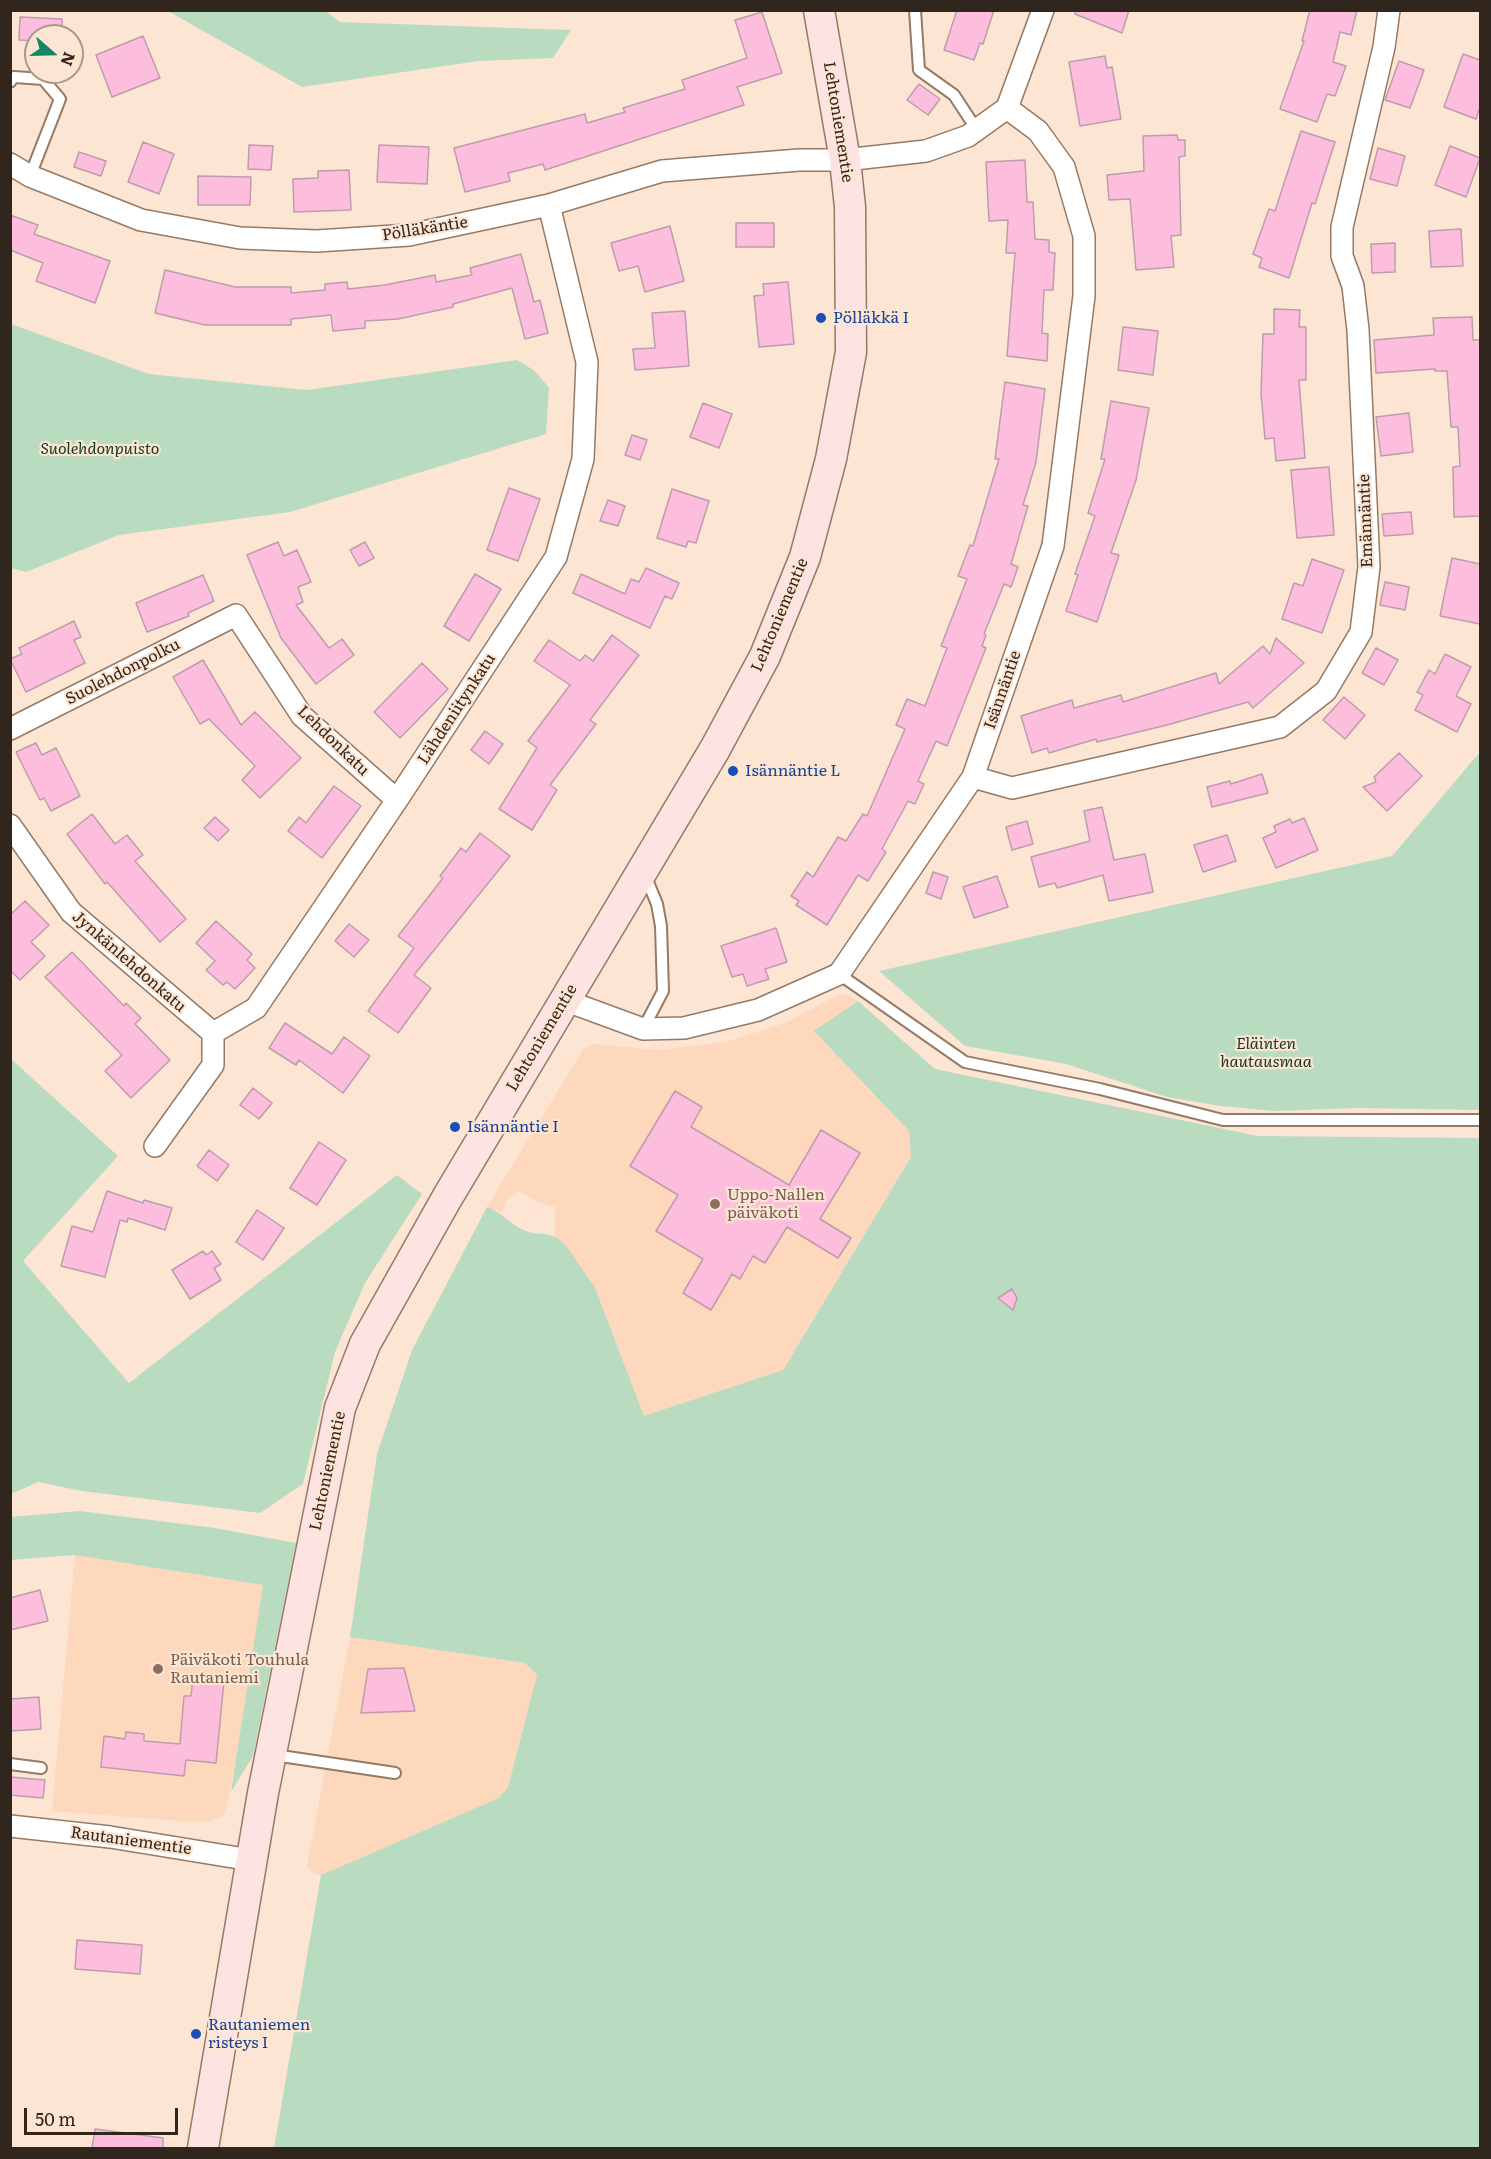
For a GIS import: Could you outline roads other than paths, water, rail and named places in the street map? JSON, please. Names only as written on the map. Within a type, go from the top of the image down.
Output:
[{"type":"main road","name":"Lehtoniementie","points":[[203,2148],[251,1860],[340,1408],[365,1344],[447,1198],[715,749],[765,656],[805,557],[831,459],[852,352],[850,207],[845,160],[819,10]]},
{"type":"street","points":[[1007,108],[1043,10]]},
{"type":"street","name":"Emännäntie","points":[[973,777],[1012,788],[1280,727],[1326,691],[1361,632],[1369,567],[1358,330],[1353,286],[1342,256],[1342,227],[1384,47],[1389,10]]},
{"type":"street","name":"Pölläkäntie","points":[[10,164],[30,176],[141,220],[240,238],[317,242],[409,235],[549,205],[662,171],[799,160],[845,160],[926,151],[977,130],[1007,108]]},
{"type":"street","name":"Isännäntie","points":[[839,974],[973,777],[1053,546],[1084,296],[1084,236],[1064,167],[1038,131],[1007,108]]},
{"type":"street","name":"Lähdeniitynkatu","points":[[213,1033],[256,1008],[397,800],[555,557],[584,459],[587,362],[549,205]]},
{"type":"street","name":"Lehdonkatu","points":[[236,615],[302,716],[397,800]]},
{"type":"street","name":"Suolehdonpolku","points":[[10,729],[236,615]]},
{"type":"street","name":"Jynkänlehdonkatu","points":[[10,825],[70,912],[213,1033]]},
{"type":"street","points":[[564,1000],[643,1029],[684,1029],[758,1010],[839,974]]},
{"type":"street","points":[[155,1146],[213,1065],[213,1033]]},
{"type":"street","name":"Rautaniementie","points":[[10,1826],[110,1837],[251,1860]]},
{"type":"lane","points":[[915,10],[919,70],[954,95],[977,130]]},
{"type":"lane","points":[[10,82],[14,77],[43,79],[60,99],[44,135],[30,176]]},
{"type":"lane","points":[[643,869],[657,904],[661,926],[663,991],[643,1029]]},
{"type":"lane","points":[[839,974],[965,1062],[1100,1089],[1223,1120],[1480,1120]]},
{"type":"lane","points":[[271,1755],[394,1773]]},
{"type":"lane","points":[[10,1764],[41,1768]]},
{"type":"place","name":"Pölläkkä I","points":[[821,318]]},
{"type":"place","name":"Isännäntie L","points":[[733,771]]},
{"type":"place","name":"Isännäntie I","points":[[455,1127]]},
{"type":"place","name":"Uppo-Nallen päiväkoti","points":[[715,1204]]},
{"type":"place","name":"Päiväkoti Touhula Rautaniemi","points":[[158,1669]]},
{"type":"place","name":"Rautaniemen risteys I","points":[[196,2034]]},
{"type":"park label","name":"Suolehdonpuisto","points":[[100,449]]},
{"type":"park label","name":"Eläinten hautausmaa","points":[[1266,1053]]}]
